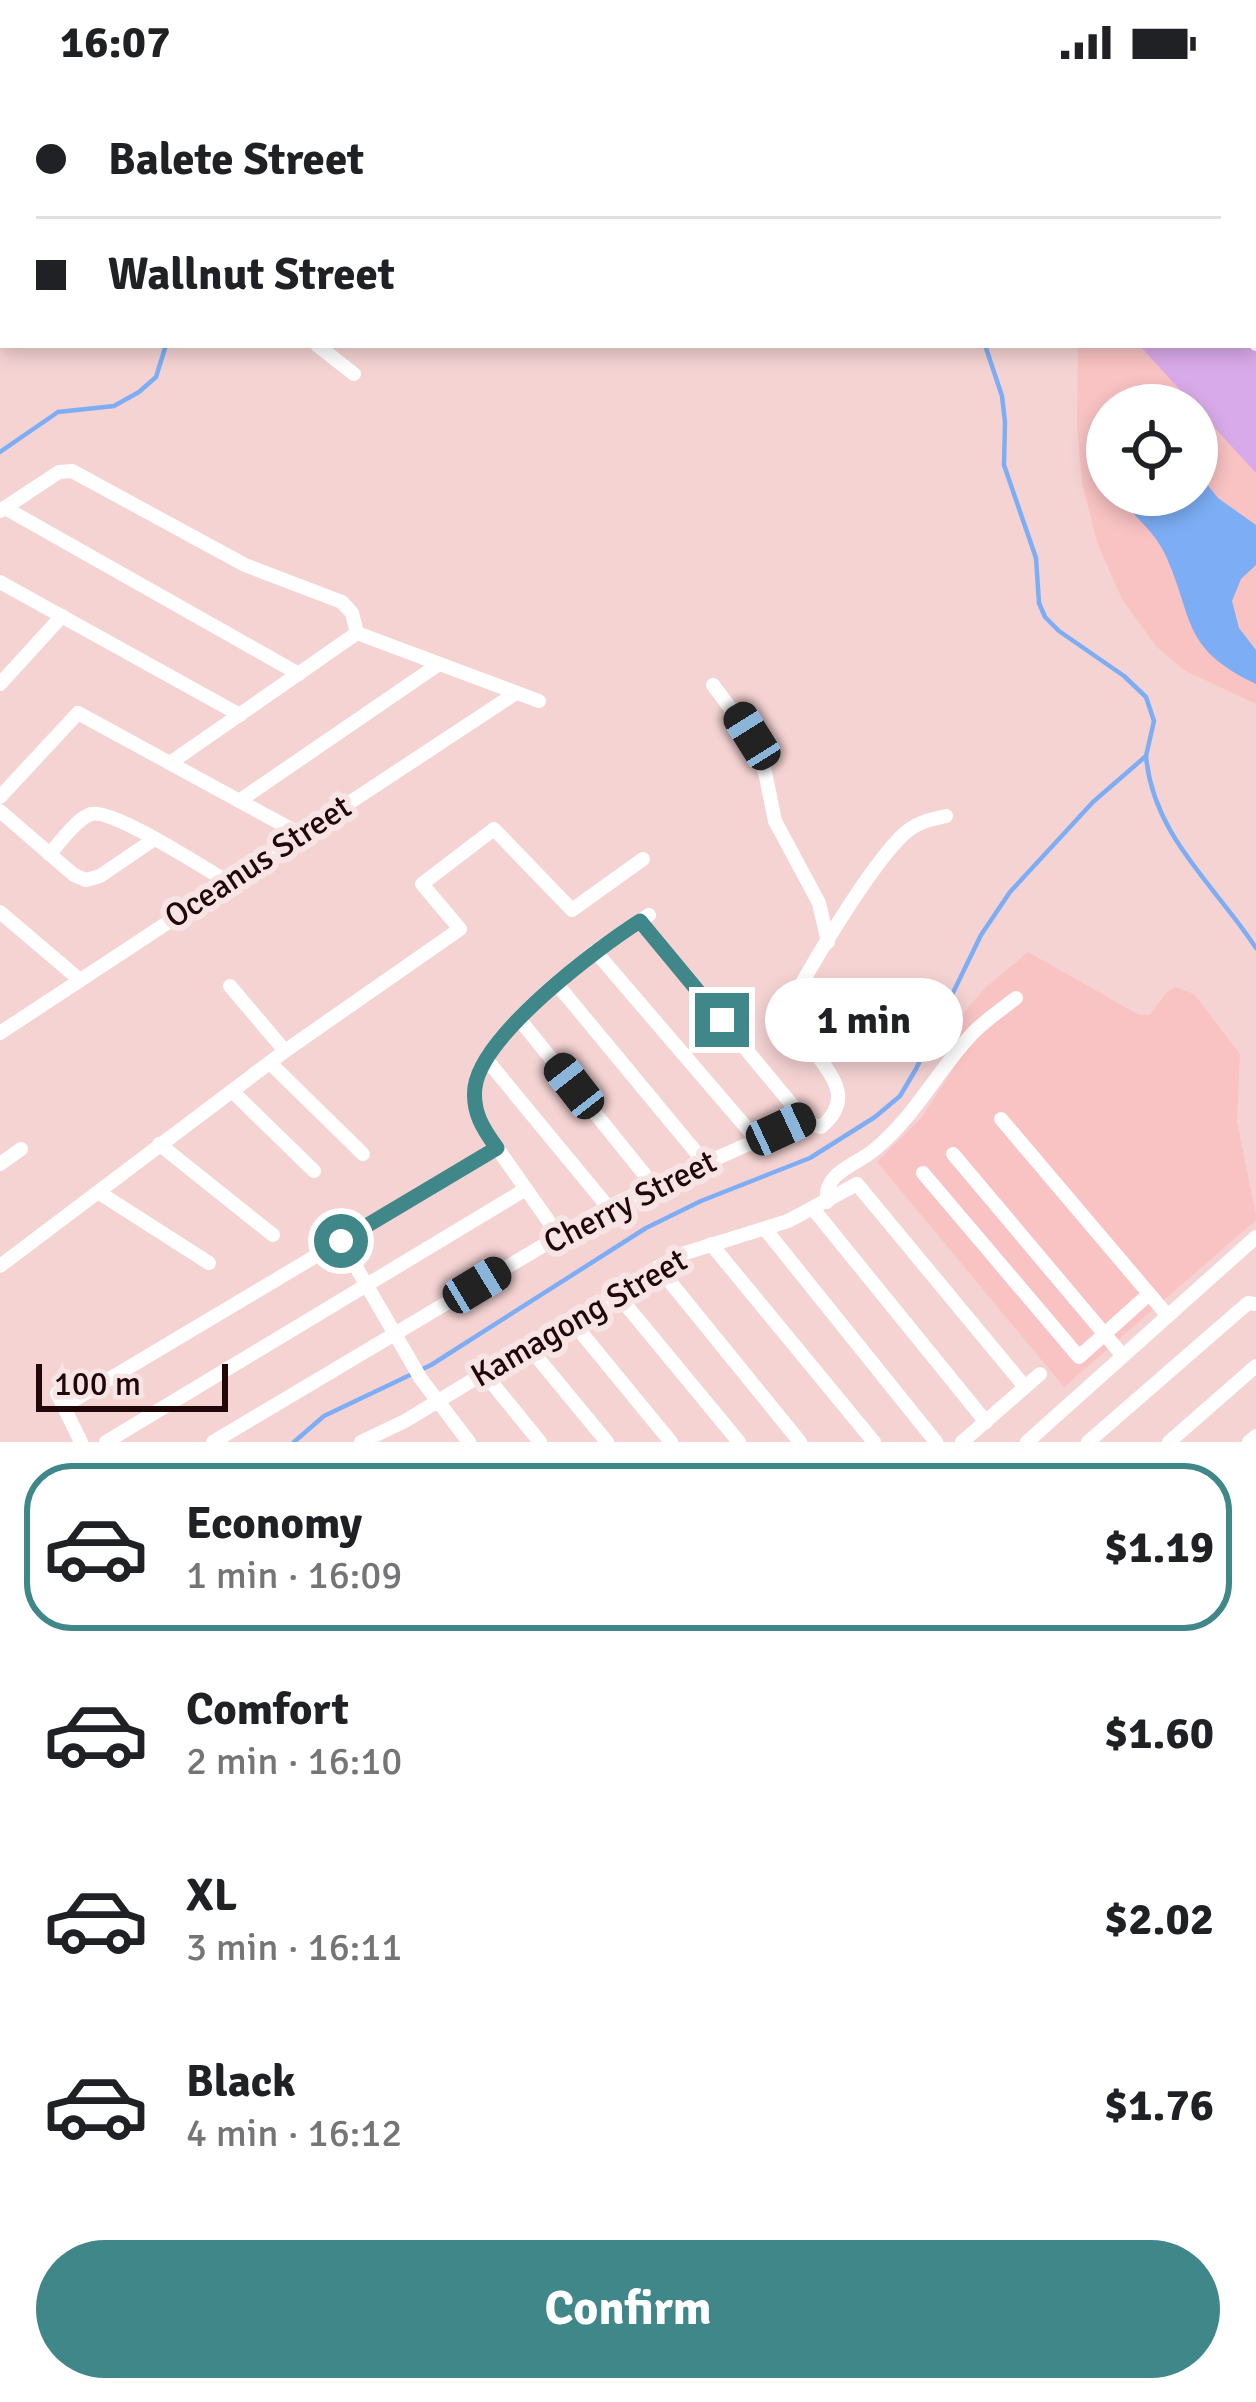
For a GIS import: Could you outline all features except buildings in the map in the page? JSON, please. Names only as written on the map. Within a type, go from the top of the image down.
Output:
[{"type":"street","points":[[320,348],[354,374]]},
{"type":"street","points":[[299,674],[2,510],[66,471],[78,473],[244,565],[342,602],[352,613],[357,633]]},
{"type":"street","points":[[0,582],[240,715]]},
{"type":"street","points":[[0,684],[62,616]]},
{"type":"street","points":[[357,633],[539,701]]},
{"type":"street","points":[[170,763],[357,633]]},
{"type":"street","points":[[239,800],[439,664]]},
{"type":"street","points":[[713,685],[752,736],[775,821],[818,903],[828,942]]},
{"type":"street","name":"Oceanus Street","points":[[0,1033],[516,693]]},
{"type":"street","points":[[0,797],[78,713],[300,834]]},
{"type":"street","points":[[0,812],[86,880],[100,876],[153,840]]},
{"type":"street","points":[[50,854],[86,817],[97,813],[228,882]]},
{"type":"street","points":[[828,942],[905,832],[946,816]]},
{"type":"street","points":[[0,1267],[285,1051],[460,929],[422,884],[494,830],[572,910],[643,860]]},
{"type":"street","points":[[0,912],[80,980]]},
{"type":"street","points":[[559,1236],[483,1128],[475,1086],[486,1059],[556,983],[644,918],[804,1118]]},
{"type":"street","name":"Cherry Street","points":[[213,1442],[608,1207],[804,1118],[811,1127],[820,1127],[833,1115],[839,1094],[832,1073],[796,1027],[793,1012],[797,992],[828,942]]},
{"type":"street","points":[[595,951],[757,1140]]},
{"type":"street","points":[[556,983],[705,1163]]},
{"type":"street","points":[[230,986],[285,1051]]},
{"type":"street","points":[[986,1421],[820,1206],[836,1175],[874,1150],[919,1103],[973,1033],[1016,998]]},
{"type":"street","points":[[520,1020],[653,1185]]},
{"type":"street","points":[[486,1059],[608,1207]]},
{"type":"street","points":[[270,1063],[363,1154]]},
{"type":"street","points":[[232,1091],[314,1171]]},
{"type":"street","points":[[1001,1119],[1168,1316]]},
{"type":"street","points":[[159,1144],[273,1235]]},
{"type":"street","points":[[81,1442],[61,1399],[497,1148]]},
{"type":"street","points":[[0,1164],[21,1149]]},
{"type":"street","points":[[953,1154],[1123,1356]]},
{"type":"street","points":[[922,1173],[1079,1358],[1149,1294]]},
{"type":"street","name":"Kamagong Street","points":[[361,1442],[393,1436],[483,1372],[658,1267],[711,1244],[765,1229],[857,1184],[1025,1387]]},
{"type":"street","points":[[106,1442],[526,1190]]},
{"type":"street","points":[[98,1192],[208,1263]]},
{"type":"street","points":[[765,1229],[936,1442]]},
{"type":"street","points":[[1027,1442],[1256,1237]]},
{"type":"street","points":[[341,1241],[421,1379],[470,1442]]},
{"type":"street","points":[[711,1244],[874,1442]]},
{"type":"street","points":[[658,1267],[800,1442]]},
{"type":"street","points":[[616,1293],[739,1442]]},
{"type":"street","points":[[1088,1442],[1248,1303],[1256,1304]]},
{"type":"street","points":[[570,1319],[671,1442]]},
{"type":"street","points":[[527,1345],[607,1442]]},
{"type":"street","points":[[1169,1442],[1256,1366]]},
{"type":"street","points":[[483,1372],[541,1442]]},
{"type":"street","points":[[962,1442],[1040,1374]]},
{"type":"street","points":[[1249,1442],[1256,1436]]},
{"type":"shaded area","points":[[1078,348],[1256,348],[1256,704],[1184,670],[1156,646],[1122,599],[1090,516],[1218,516],[1218,384],[1086,384],[1086,498]]},
{"type":"shaded area","points":[[1142,348],[1256,351],[1256,473],[1218,431],[1218,384],[1175,384]]},
{"type":"shaded area","points":[[1028,952],[1139,1015],[1150,1015],[1175,987],[1194,994],[1240,1054],[1237,1122],[1256,1215],[1256,1220],[1064,1387],[877,1162],[922,1117],[955,1066],[940,1048],[961,1016],[984,989]]},
{"type":"water","points":[[1218,498],[1256,525],[1256,565],[1241,579],[1232,601],[1239,628],[1256,650],[1256,684],[1231,670],[1201,643],[1174,575],[1136,516],[1218,516]]},
{"type":"waterway","points":[[0,452],[58,412],[114,406],[139,392],[156,377],[165,348]]},
{"type":"waterway","points":[[294,1442],[324,1416],[431,1365],[646,1228],[810,1158],[875,1117],[900,1096],[981,935],[1010,892],[1093,802],[1146,756],[1154,721],[1146,697],[1059,631],[1039,603],[1036,558],[1004,465],[1002,396],[986,348]]},
{"type":"waterway","points":[[1146,756],[1151,785],[1173,835],[1256,948]]},
{"type":"route","points":[[341,1241],[497,1148],[477,1116],[475,1102],[475,1086],[486,1059],[556,983],[640,921],[722,1020]]}]
